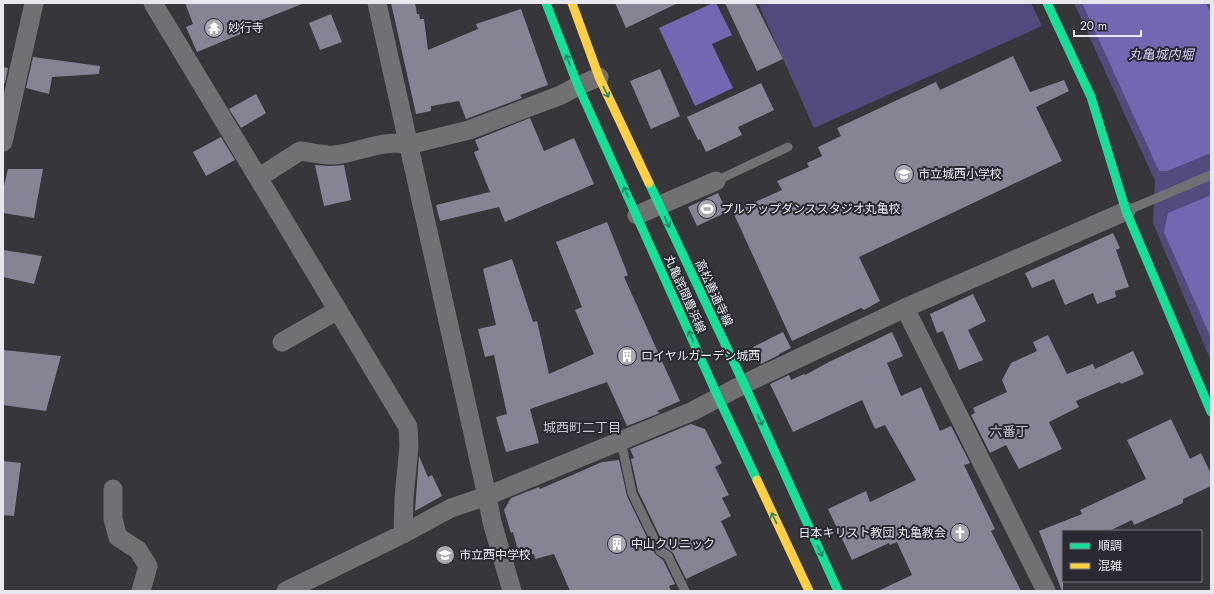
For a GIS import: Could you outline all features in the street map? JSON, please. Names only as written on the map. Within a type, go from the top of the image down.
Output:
[{"type":"main road","name":"丸亀詫間豊浜線","points":[[546,3],[578,86],[718,397],[809,591]]},
{"type":"main road","name":"高松善通寺線","points":[[572,3],[599,77],[744,384],[838,591]]},
{"type":"main road","points":[[1047,3],[1091,97],[1126,211],[1211,412]]},
{"type":"street","points":[[3,142],[34,3]]},
{"type":"street","points":[[153,3],[408,427],[409,446],[404,498],[403,534]]},
{"type":"street","points":[[377,3],[408,145],[432,245],[492,522],[512,591]]},
{"type":"street","points":[[258,178],[300,151],[334,155],[399,142],[408,145],[469,130],[561,95],[599,77]]},
{"type":"street","points":[[637,215],[716,181]]},
{"type":"street","points":[[286,591],[403,534],[451,508],[487,496],[693,411],[744,384],[905,308],[1126,211]]},
{"type":"street","points":[[905,308],[1046,591]]},
{"type":"street","points":[[282,342],[338,310]]},
{"type":"street","points":[[113,489],[113,519],[118,537],[138,550],[148,566],[141,591]]},
{"type":"lane","points":[[716,181],[788,147]]},
{"type":"lane","points":[[1126,211],[1211,175]]},
{"type":"lane","points":[[621,441],[632,493],[660,551],[668,556],[685,591]]},
{"type":"shaded area","points":[[758,3],[1031,3],[1042,26],[814,128]]},
{"type":"shaded area","name":"丸亀城内堀","points":[[1074,3],[1211,3],[1211,361],[1153,223],[1155,181]]},
{"type":"water","points":[[713,3],[716,3],[732,35],[712,44],[733,88],[695,106],[659,28]]},
{"type":"water","name":"丸亀城内堀","points":[[1082,3],[1206,3],[1211,14],[1211,153],[1167,171],[1159,171]]},
{"type":"water","points":[[1211,195],[1211,338],[1164,232],[1168,213]]},
{"type":"building","name":"妙行寺","points":[[185,3],[302,4],[241,28],[243,33],[197,52],[186,27],[193,24]]},
{"type":"building","points":[[391,3],[415,3],[417,14],[419,14],[420,19],[424,19],[428,50],[478,29],[476,24],[521,9],[548,85],[520,95],[522,98],[466,119],[459,101],[431,106],[431,111],[416,114]]},
{"type":"building","points":[[615,3],[678,3],[626,28]]},
{"type":"building","points":[[725,3],[755,3],[783,59],[757,71]]},
{"type":"building","points":[[331,14],[342,42],[320,50],[309,23]]},
{"type":"building","points":[[1013,56],[1030,92],[1064,80],[1069,91],[1036,107],[1062,161],[859,257],[880,301],[864,310],[861,308],[792,341],[733,212],[782,190],[777,181],[809,167],[807,163],[822,156],[818,147],[841,136],[837,128],[936,82],[940,90]]},
{"type":"building","points":[[33,57],[100,66],[99,74],[52,77],[49,94],[26,88]]},
{"type":"building","points":[[3,67],[8,68],[5,83],[3,83]]},
{"type":"building","points":[[660,69],[680,116],[651,129],[630,81]]},
{"type":"building","points":[[761,83],[774,110],[738,127],[742,135],[706,152],[700,139],[698,140],[687,117]]},
{"type":"building","points":[[256,94],[266,113],[241,128],[229,109]]},
{"type":"building","points":[[530,118],[544,151],[574,138],[594,184],[505,222],[499,207],[440,221],[436,205],[490,192],[474,152],[479,150],[475,140]]},
{"type":"building","points":[[221,137],[235,160],[206,176],[193,152]]},
{"type":"building","points":[[315,165],[344,165],[351,200],[324,206]]},
{"type":"building","points":[[8,169],[43,169],[34,218],[3,213],[3,190]]},
{"type":"building","name":"プルアップダンススタジオ丸亀校","points":[[718,193],[727,212],[697,226],[688,207]]},
{"type":"building","points":[[607,222],[628,275],[624,277],[680,401],[657,411],[660,413],[627,426],[607,382],[530,409],[539,443],[506,452],[496,417],[507,414],[494,355],[485,357],[478,329],[496,325],[483,269],[512,259],[533,322],[537,321],[549,374],[594,354],[575,310],[582,307],[556,242]]},
{"type":"building","points":[[1113,233],[1120,248],[1116,250],[1129,287],[1115,291],[1116,297],[1097,304],[1093,293],[1065,305],[1054,279],[1032,288],[1025,273]]},
{"type":"building","points":[[3,250],[42,256],[34,284],[3,277]]},
{"type":"building","points":[[973,294],[986,321],[968,330],[983,360],[959,370],[943,331],[937,333],[930,314]]},
{"type":"building","points":[[783,332],[791,348],[761,364],[753,347]]},
{"type":"building","points":[[892,332],[903,356],[887,363],[901,396],[921,387],[940,431],[951,426],[970,463],[964,465],[995,529],[991,531],[1021,591],[878,591],[912,575],[897,542],[890,545],[889,543],[852,560],[828,509],[866,491],[870,502],[916,480],[885,425],[875,429],[862,400],[793,432],[770,384],[789,375],[791,380],[804,374],[805,375]]},
{"type":"building","points":[[1048,335],[1067,374],[1093,364],[1095,369],[1133,351],[1144,374],[1121,384],[1120,382],[1076,401],[1079,407],[1049,422],[1062,449],[1019,469],[1006,445],[990,453],[971,415],[975,413],[973,408],[1007,392],[1002,380],[1011,363],[1037,351],[1033,342]]},
{"type":"building","points":[[3,350],[61,356],[46,411],[3,405]]},
{"type":"building","points":[[1171,419],[1190,459],[1201,453],[1211,474],[1211,486],[1183,499],[1183,503],[1134,525],[1132,520],[1111,530],[1062,530],[1062,591],[1039,531],[1082,514],[1080,510],[1146,479],[1127,440]]},
{"type":"building","points":[[691,424],[705,429],[722,463],[715,467],[729,495],[722,498],[731,516],[721,521],[737,555],[686,579],[673,553],[665,547],[638,491],[631,459],[634,458],[630,449]]},
{"type":"building","points":[[419,456],[428,477],[432,475],[442,496],[415,511]]},
{"type":"building","points":[[619,460],[627,496],[655,554],[663,560],[675,584],[669,586],[671,591],[570,591],[554,554],[535,559],[534,554],[520,558],[513,532],[511,533],[504,510],[511,498],[539,487],[540,489],[602,462]]},
{"type":"building","points":[[3,461],[21,463],[14,516],[3,515]]},
{"type":"traffic: fast","points":[[546,3],[578,86],[757,480]]},
{"type":"traffic: fast","points":[[1047,3],[1091,97],[1126,211],[1211,412]]},
{"type":"traffic: fast","points":[[649,183],[744,384],[838,591]]},
{"type":"traffic: slow","points":[[572,3],[599,77],[649,183]]},
{"type":"traffic: slow","points":[[757,480],[809,591]]},
{"type":"place","name":"妙行寺","points":[[214,28]]},
{"type":"place","name":"市立城西小学校","points":[[904,174]]},
{"type":"place","name":"プルアップダンススタジオ丸亀校","points":[[707,209]]},
{"type":"place","name":"ロイヤルガーデン城西","points":[[627,356]]},
{"type":"place","name":"日本キリスト教団 丸亀教会","points":[[960,533]]},
{"type":"place","name":"中山クリニック","points":[[617,544]]},
{"type":"place","name":"市立西中学校","points":[[445,555]]},
{"type":"district","name":"城西町二丁目","points":[[582,427]]},
{"type":"district","name":"六番丁","points":[[1009,431]]}]
